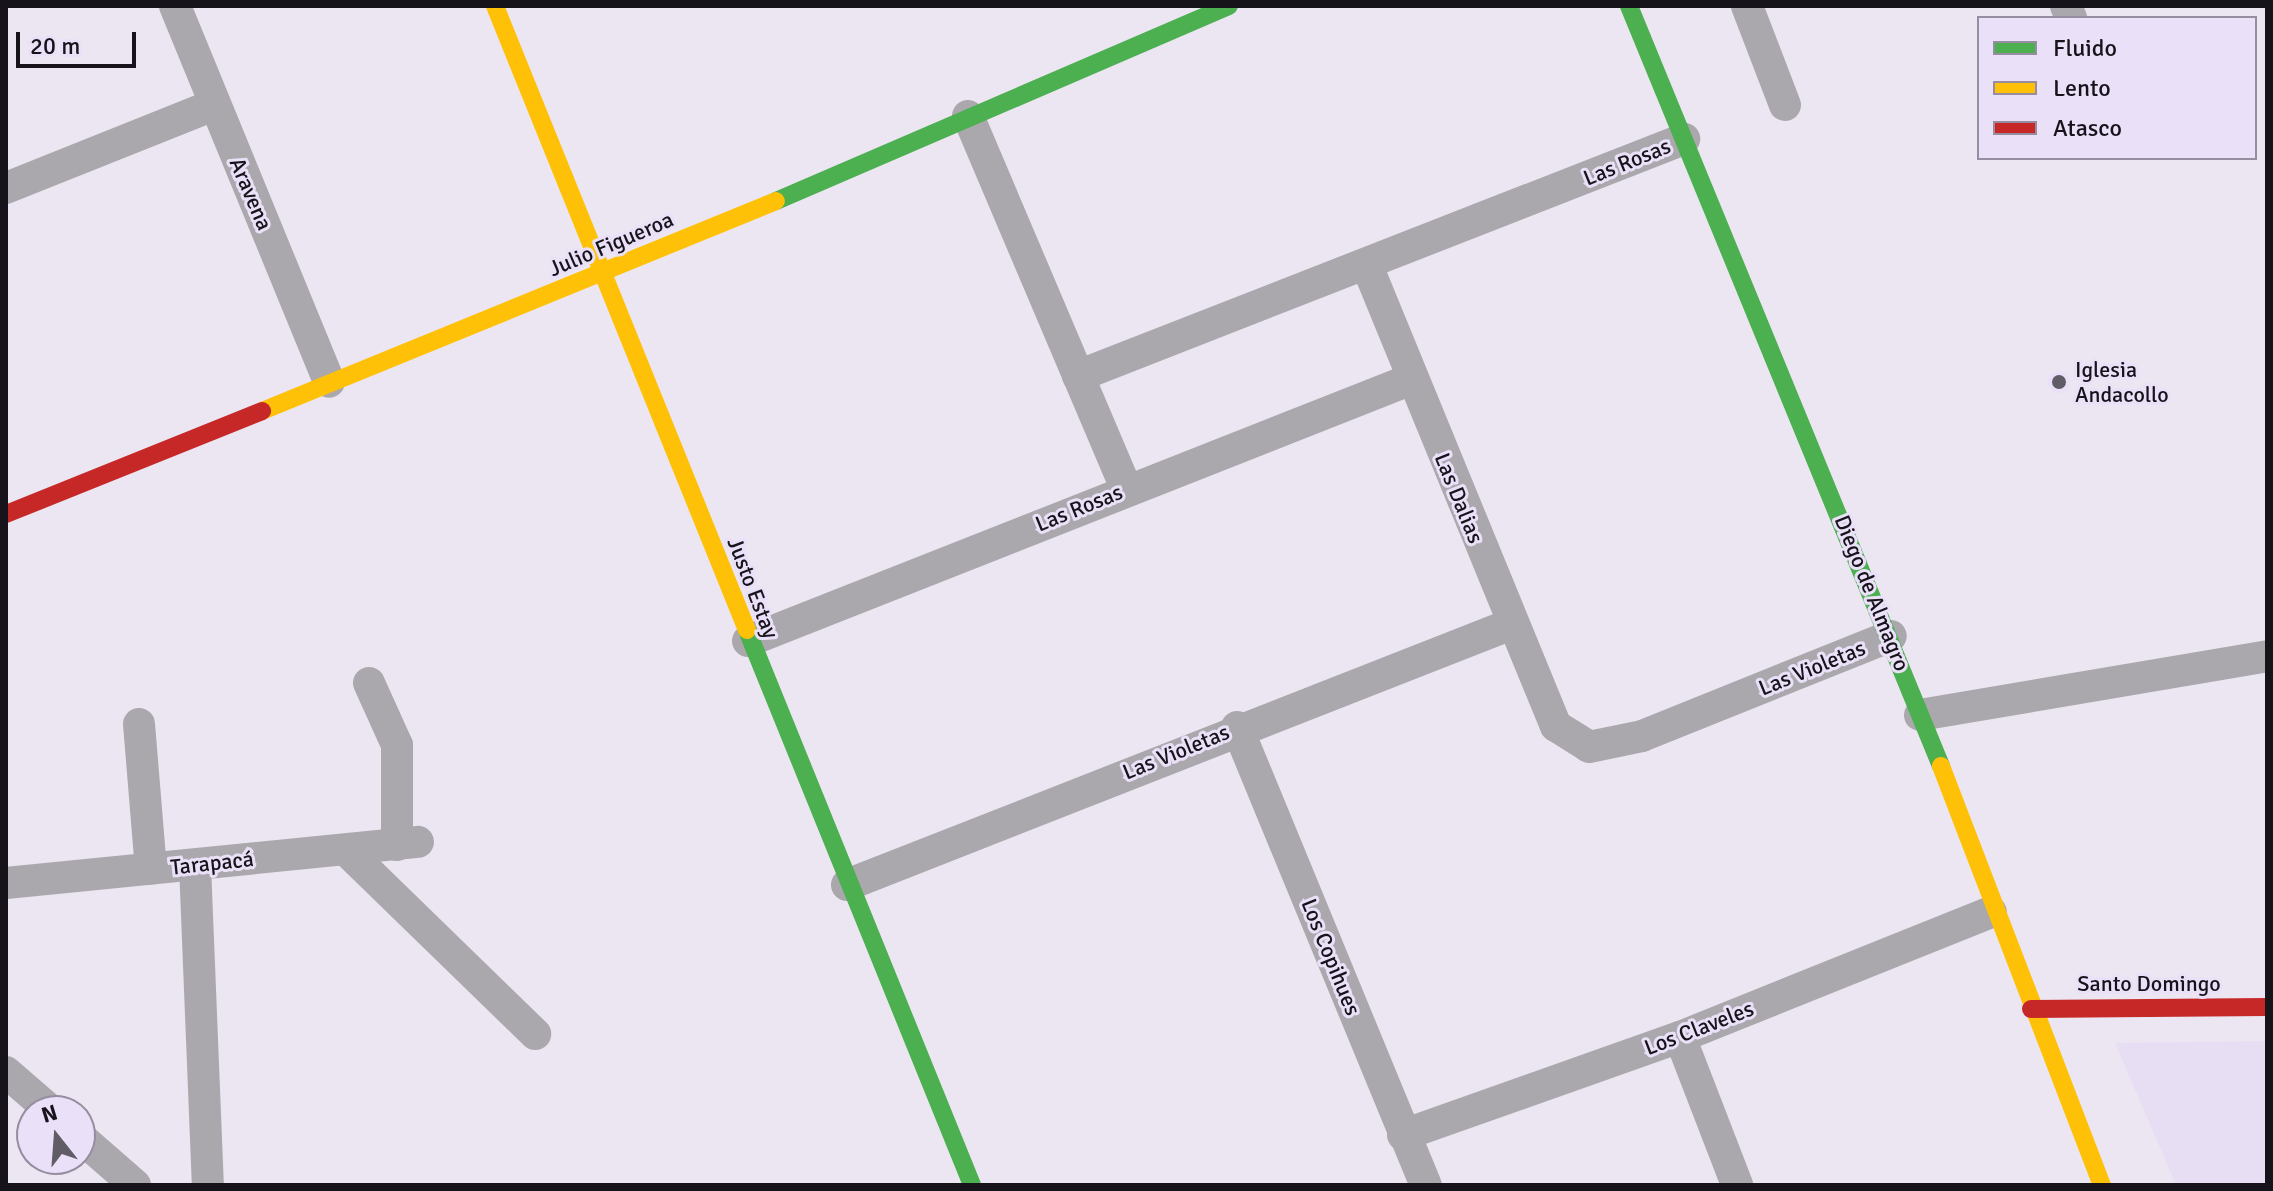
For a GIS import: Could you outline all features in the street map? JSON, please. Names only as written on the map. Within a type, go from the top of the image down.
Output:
[{"type":"street","name":"Aravena","points":[[175,6],[329,382]]},
{"type":"street","name":"Justo Estay","points":[[495,6],[605,274],[748,641],[972,1185]]},
{"type":"street","name":"Julio Figueroa","points":[[6,514],[605,274],[1229,6]]},
{"type":"street","name":"Diego de Almagro","points":[[1629,6],[1891,636],[1991,912],[2102,1185]]},
{"type":"street","points":[[1747,6],[1785,105]]},
{"type":"street","points":[[6,188],[214,105]]},
{"type":"street","points":[[968,116],[1126,489]]},
{"type":"street","name":"Las Rosas","points":[[1078,376],[1368,268],[1684,139]]},
{"type":"street","name":"Las Dalias","points":[[1368,268],[1509,625],[1556,726]]},
{"type":"street","name":"Las Rosas","points":[[748,641],[1126,489],[1412,379]]},
{"type":"street","name":"Las Violetas","points":[[847,885],[1237,727],[1509,625]]},
{"type":"street","name":"Las Violetas","points":[[1556,726],[1589,747],[1642,736],[1891,636]]},
{"type":"street","points":[[1920,715],[2267,656]]},
{"type":"street","name":"Tarapacá","points":[[6,883],[408,844],[397,745],[369,683]]},
{"type":"street","points":[[139,724],[151,869]]},
{"type":"street","name":"Los Copihues","points":[[1237,727],[1426,1185]]},
{"type":"street","points":[[346,850],[535,1034]]},
{"type":"street","points":[[195,865],[208,1185]]},
{"type":"street","name":"Los Claveles","points":[[1403,1135],[1680,1037],[1991,912]]},
{"type":"street","name":"Santo Domingo","points":[[2031,1009],[2267,1007]]},
{"type":"street","points":[[1680,1037],[1737,1185]]},
{"type":"street","points":[[6,1072],[33,1095]]},
{"type":"street","points":[[96,1151],[135,1185]]},
{"type":"shaded area","points":[[2267,1041],[2267,1185],[2176,1185],[2115,1043]]},
{"type":"traffic: fast","points":[[776,201],[1229,6]]},
{"type":"traffic: fast","points":[[1629,6],[1941,766]]},
{"type":"traffic: fast","points":[[747,630],[972,1185]]},
{"type":"traffic: slow","points":[[495,6],[747,630]]},
{"type":"traffic: slow","points":[[262,411],[776,201]]},
{"type":"traffic: slow","points":[[1941,766],[2102,1185]]},
{"type":"traffic: jam","points":[[6,514],[262,411]]},
{"type":"traffic: jam","points":[[2031,1009],[2267,1007]]},
{"type":"place","name":"Iglesia Andacollo","points":[[2059,382]]}]
